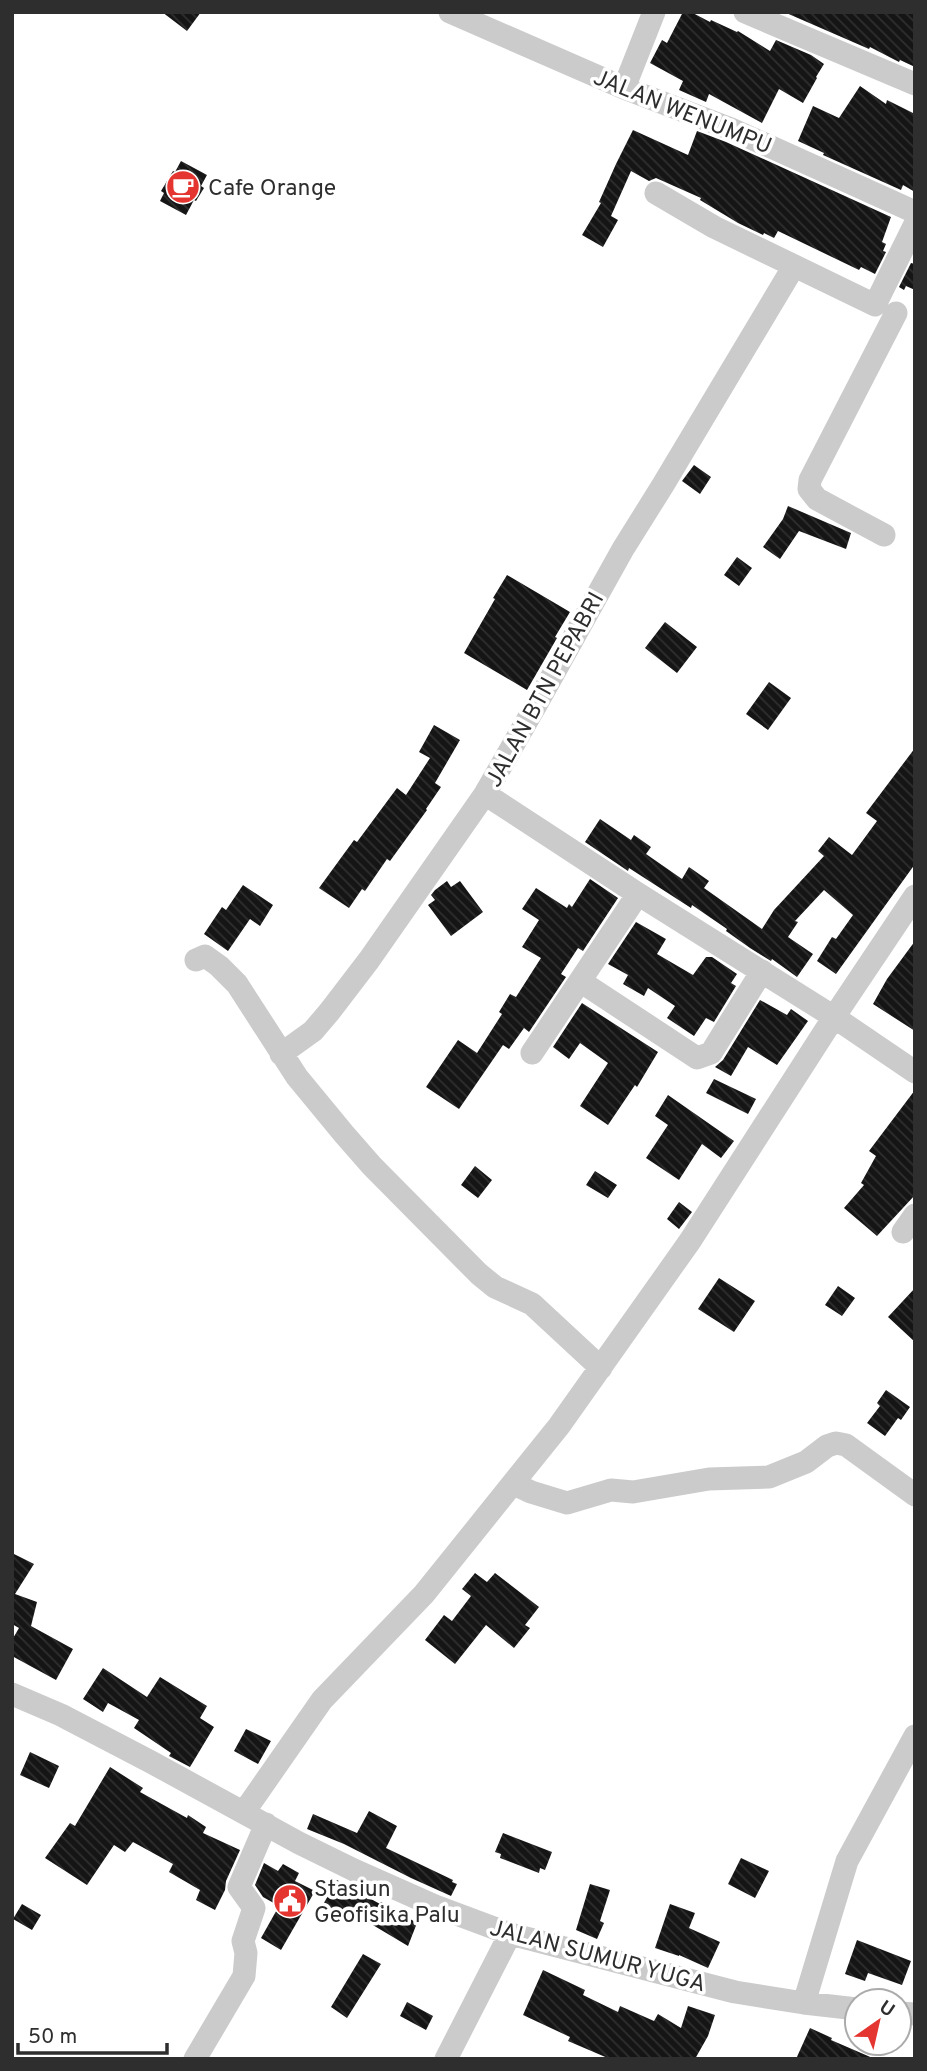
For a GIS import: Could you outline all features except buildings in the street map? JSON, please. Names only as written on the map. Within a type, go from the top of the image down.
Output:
[{"type":"street","name":"JALAN WENUMPU","points":[[450,12],[624,88],[731,128],[915,212]]},
{"type":"street","points":[[624,88],[654,12]]},
{"type":"street","points":[[745,12],[915,84]]},
{"type":"street","points":[[656,193],[714,227],[895,314]]},
{"type":"street","points":[[884,535],[817,499],[809,489],[810,480],[895,314],[915,224]]},
{"type":"street","name":"JALAN BTN PEPABRI","points":[[794,266],[623,549],[485,794],[638,894],[913,1066]]},
{"type":"street","points":[[281,1054],[313,1031],[330,1011],[485,794]]},
{"type":"street","points":[[532,1053],[638,894]]},
{"type":"street","points":[[244,1812],[321,1700],[410,1610],[514,1484],[601,1368],[690,1241],[915,896]]},
{"type":"street","points":[[196,960],[205,956],[237,984],[297,1077],[344,1134],[479,1274],[495,1287],[532,1304],[601,1368]]},
{"type":"street","points":[[580,981],[697,1058],[701,1058],[711,1053],[762,971]]},
{"type":"street","points":[[514,1484],[567,1503],[611,1490],[633,1492],[709,1479],[769,1477],[806,1462],[827,1446],[836,1443],[845,1445],[915,1495]]},
{"type":"street","name":"JALAN SUMUR YUGA","points":[[12,1694],[72,1721],[354,1870],[423,1901],[510,1934],[735,1992],[843,2007]]},
{"type":"street","points":[[804,2003],[847,1861],[915,1735]]},
{"type":"street","points":[[195,2059],[244,1976],[246,1953],[243,1941],[254,1908],[239,1887],[265,1824]]},
{"type":"street","points":[[446,2059],[510,1934]]},
{"type":"place","name":"Cafe Orange","points":[[183,187]]},
{"type":"place","name":"Stasiun Geofisika Palu","points":[[290,1901]]}]
